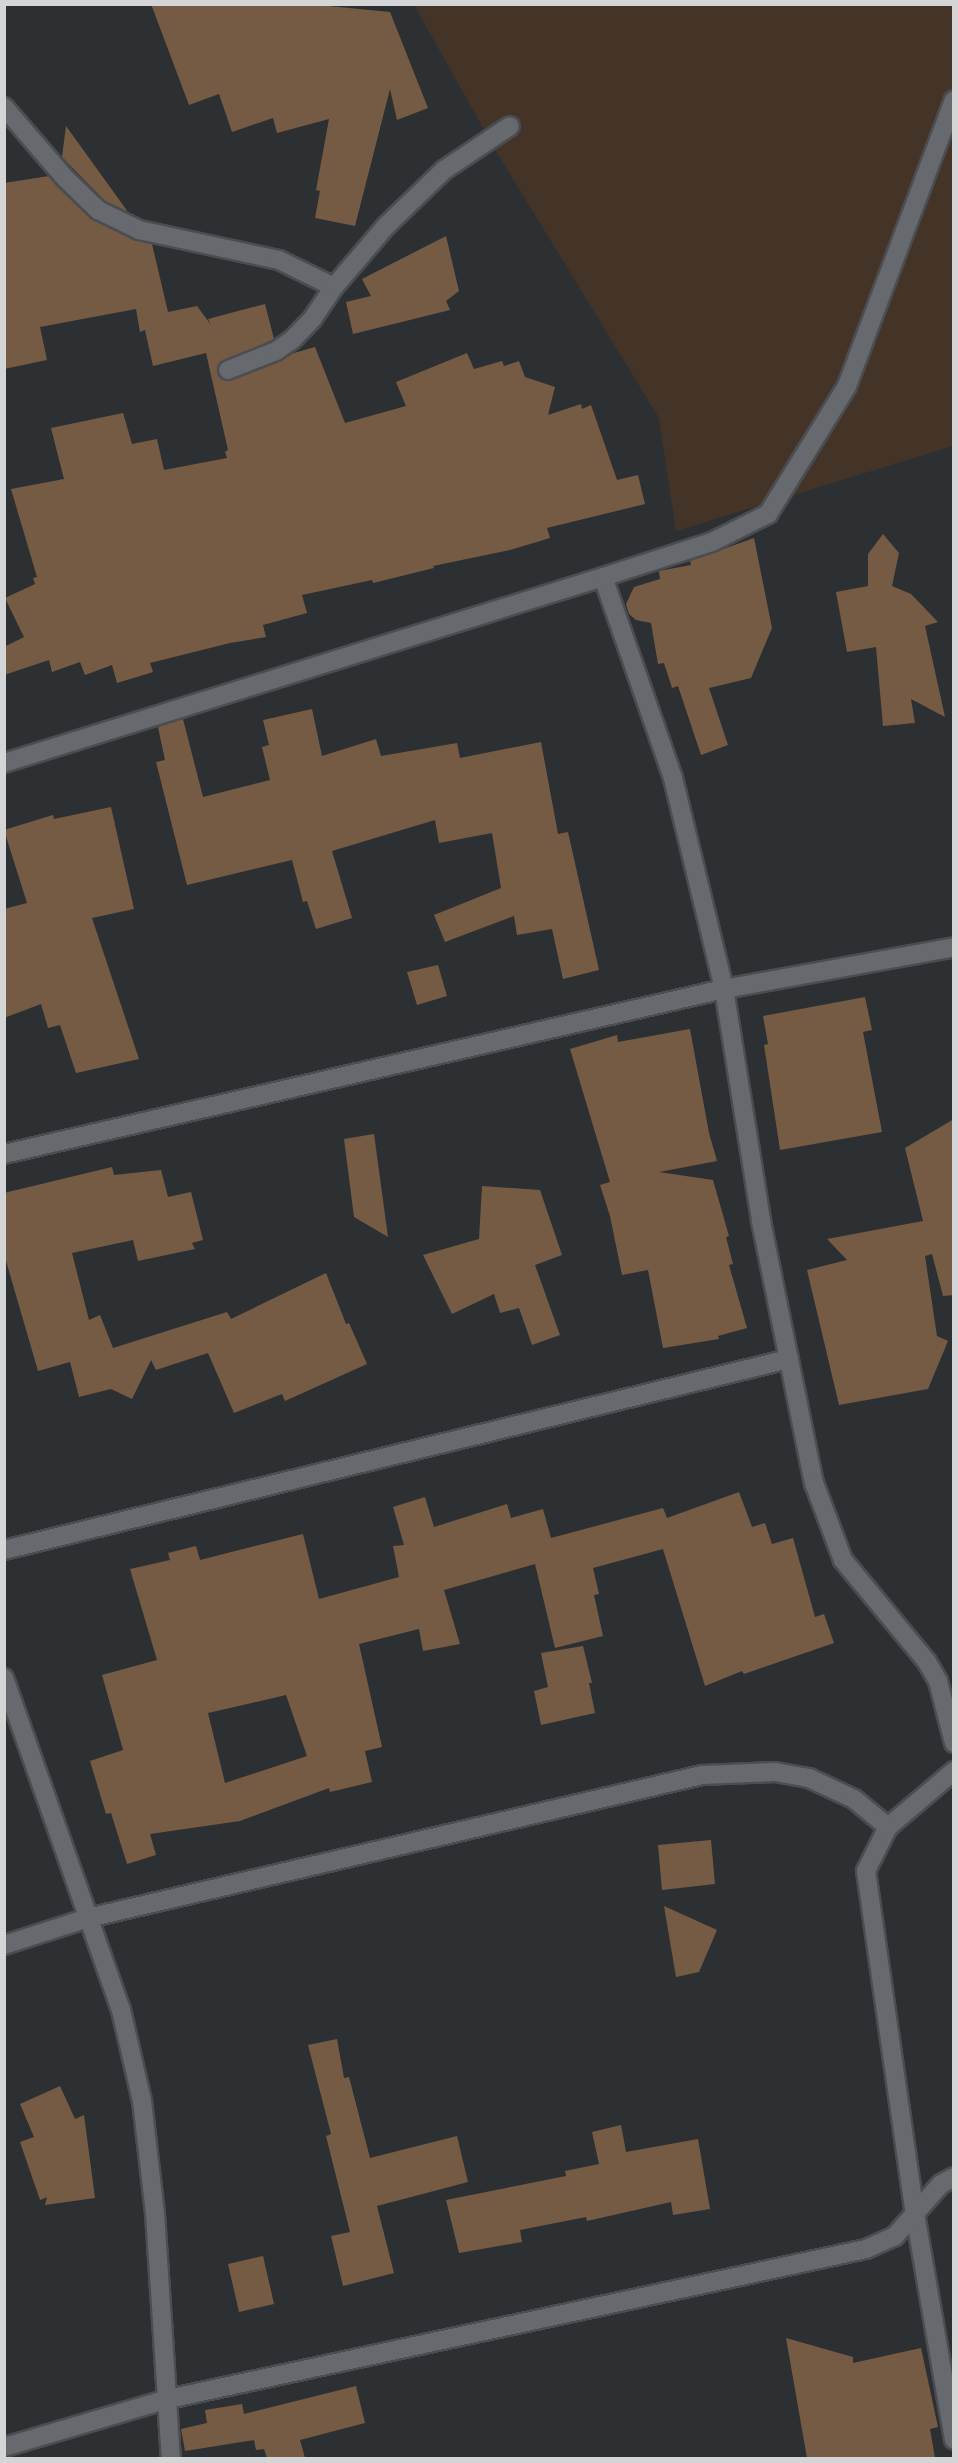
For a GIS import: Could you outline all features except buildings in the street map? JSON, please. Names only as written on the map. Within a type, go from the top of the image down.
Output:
[{"type":"street","points":[[4,763],[603,578],[712,542],[768,514],[847,386],[954,100]]},
{"type":"street","points":[[5,107],[66,179],[98,210],[139,230],[279,260],[334,287]]},
{"type":"street","points":[[228,370],[276,351],[292,340],[313,318],[334,287],[386,226],[444,170],[510,126]]},
{"type":"street","points":[[603,578],[673,778],[724,989],[761,1221],[814,1483],[843,1560],[927,1662],[938,1681],[954,1743]]},
{"type":"street","points":[[4,1154],[724,989],[954,947]]},
{"type":"street","points":[[4,1550],[789,1359]]},
{"type":"street","points":[[4,1677],[121,2010],[142,2101],[155,2213],[171,2458]]},
{"type":"street","points":[[954,1771],[888,1827],[866,1871],[915,2214],[954,2440]]},
{"type":"street","points":[[4,1945],[88,1918],[702,1775],[775,1772],[809,1778],[854,1799],[888,1827]]},
{"type":"street","points":[[4,2447],[168,2399],[866,2249],[895,2236],[941,2184],[954,2177]]},
{"type":"shaded area","points":[[414,5],[953,5],[953,446],[676,531],[659,418],[499,156]]}]
